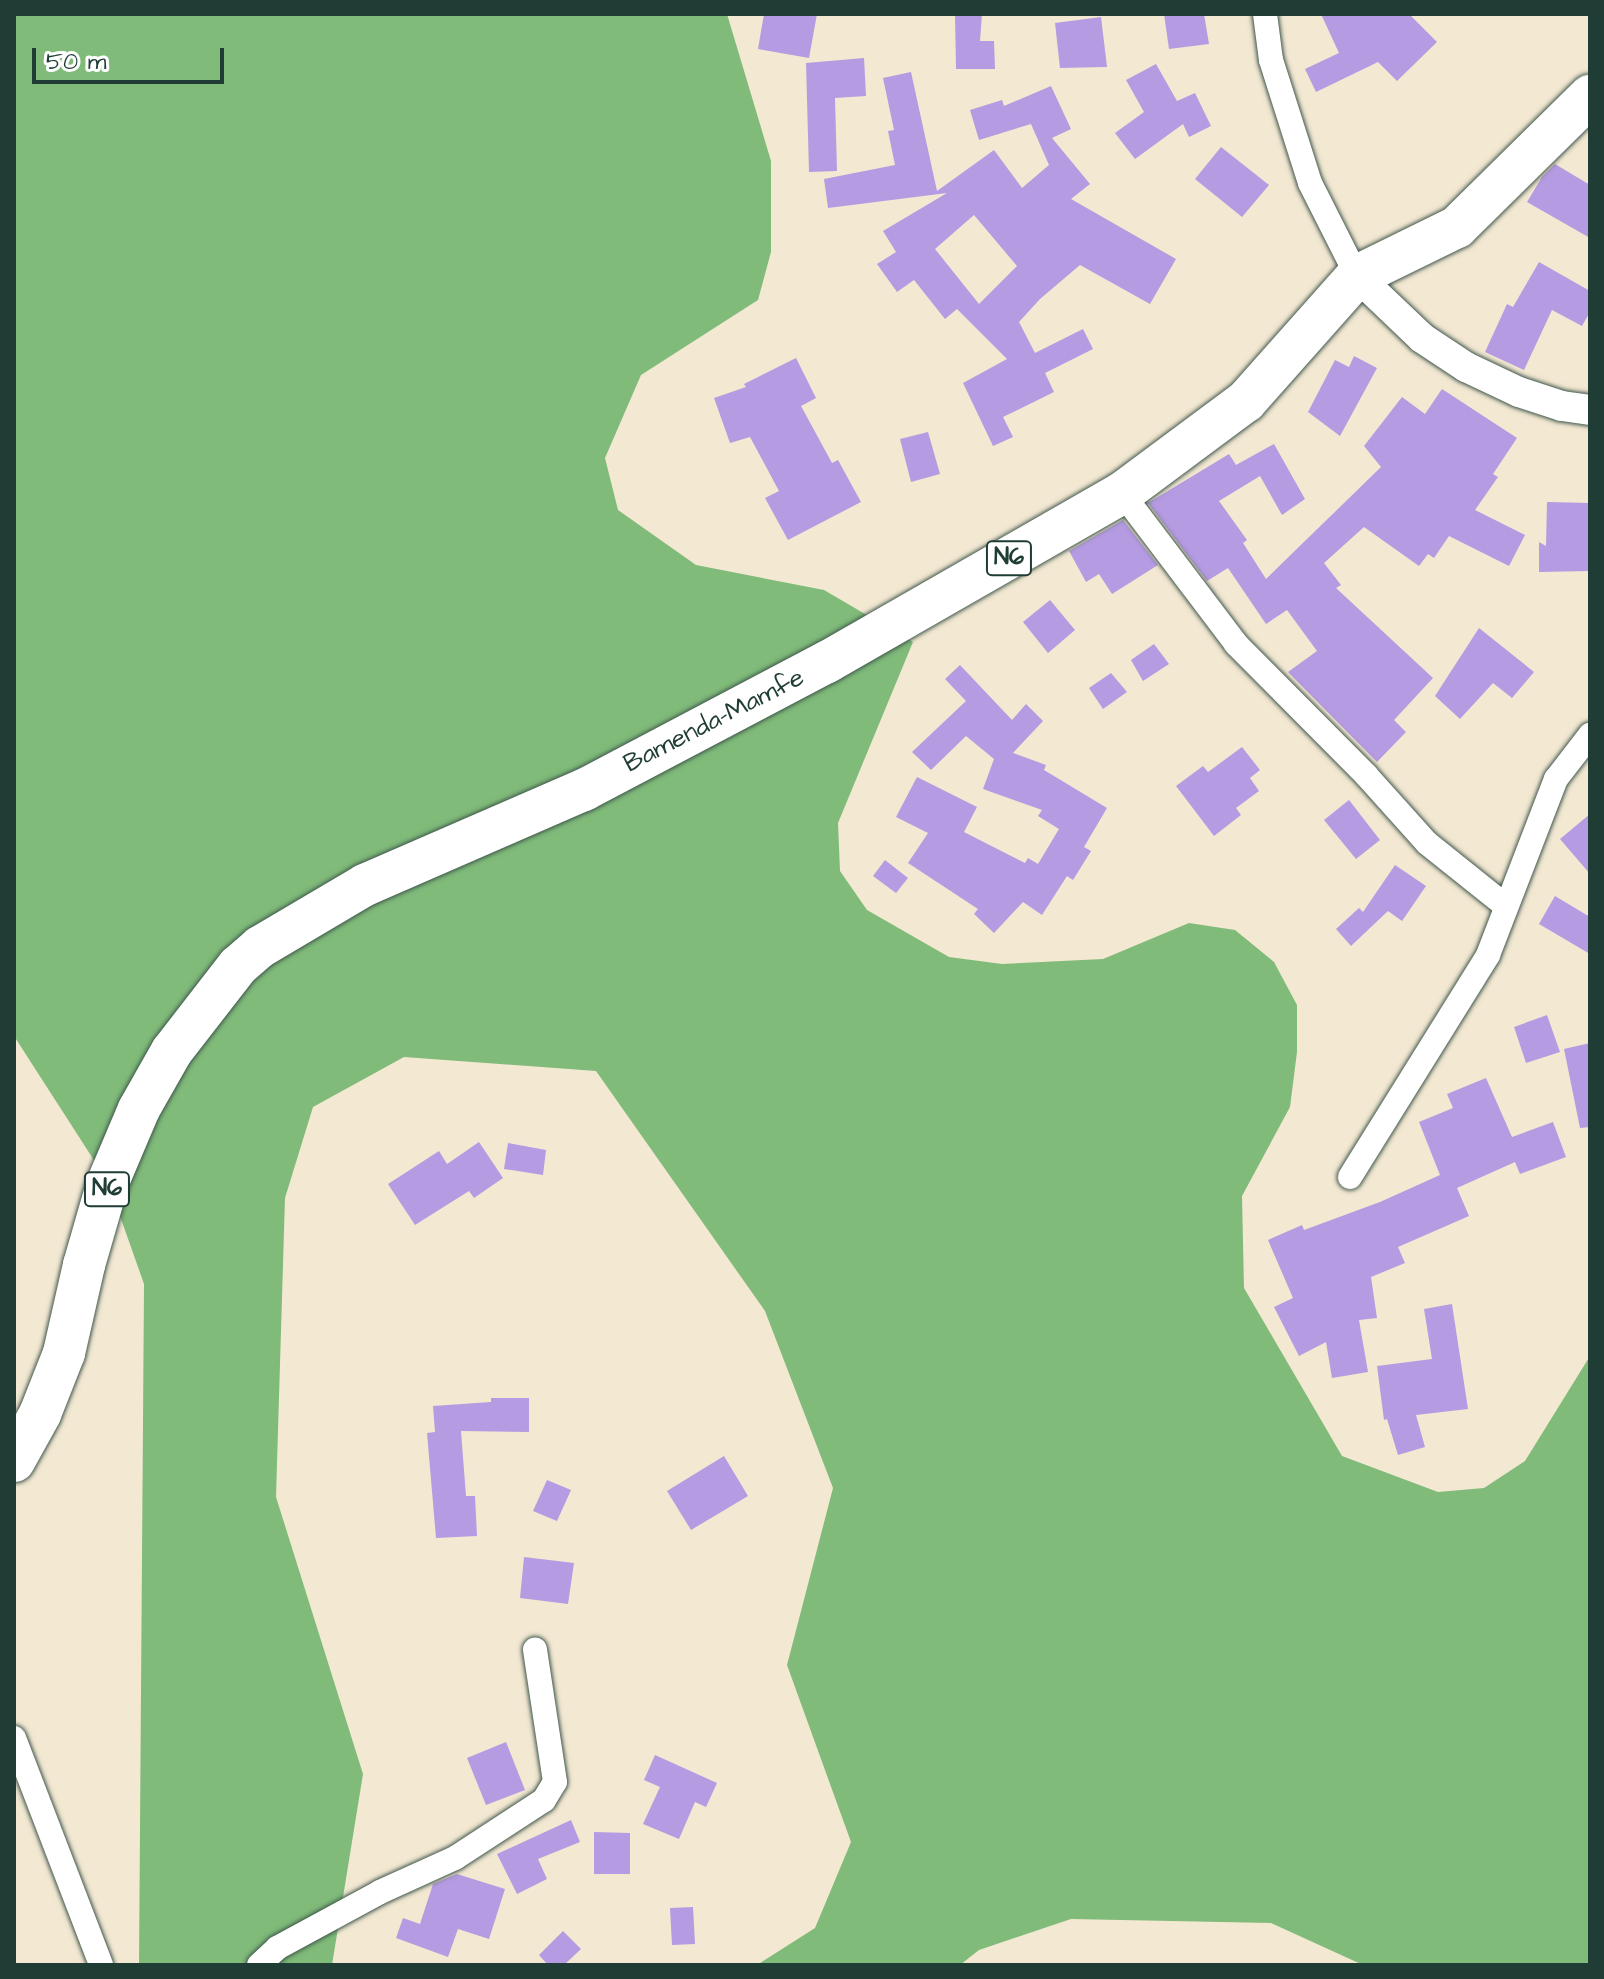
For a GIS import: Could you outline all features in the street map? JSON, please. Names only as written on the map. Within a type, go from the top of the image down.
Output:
[{"type":"highway","name":"Bamenda-Mamfe","points":[[14,1461],[40,1414],[64,1353],[108,1182],[139,1109],[172,1051],[238,966],[260,947],[365,885],[584,790],[827,662],[1122,493],[1246,401],[1357,276],[1457,227],[1590,96]]},
{"type":"street","points":[[1265,14],[1271,60],[1310,183],[1357,276],[1422,338],[1466,367],[1519,392],[1562,406],[1590,410]]},
{"type":"street","points":[[1122,493],[1236,644],[1366,775],[1427,843],[1506,906]]},
{"type":"street","points":[[1350,1177],[1488,955],[1556,779],[1590,735]]},
{"type":"street","points":[[259,1965],[277,1948],[380,1892],[455,1858],[544,1800],[555,1782],[535,1650]]},
{"type":"street","points":[[14,1738],[101,1965]]},
{"type":"green space","points":[[14,14],[727,14],[771,161],[771,252],[758,300],[641,375],[605,458],[618,510],[696,565],[824,590],[913,642],[838,823],[840,871],[867,910],[949,957],[1002,964],[1103,959],[1189,923],[1235,930],[1274,962],[1297,1005],[1297,1052],[1290,1107],[1242,1196],[1244,1288],[1342,1456],[1438,1492],[1484,1488],[1525,1461],[1590,1356],[1590,1965],[1363,1965],[1271,1923],[1071,1919],[979,1950],[960,1965],[757,1965],[815,1928],[851,1842],[787,1665],[833,1488],[765,1311],[596,1071],[404,1057],[313,1107],[285,1198],[276,1497],[363,1774],[332,1965],[139,1965],[144,1284],[108,1182],[14,1036]]},
{"type":"building","points":[[764,14],[817,14],[809,58],[758,49]]},
{"type":"building","points":[[955,14],[982,14],[980,41],[994,41],[995,69],[956,69]]},
{"type":"building","points":[[1164,14],[1204,14],[1209,44],[1169,49]]},
{"type":"building","points":[[1321,14],[1409,14],[1437,42],[1397,81],[1378,62],[1316,92],[1305,69],[1339,53]]},
{"type":"building","points":[[1101,17],[1107,67],[1060,68],[1055,23]]},
{"type":"building","points":[[864,58],[866,96],[835,98],[837,171],[809,172],[806,63]]},
{"type":"building","points":[[1156,64],[1177,101],[1195,93],[1211,126],[1189,137],[1183,124],[1135,159],[1115,133],[1144,112],[1126,80]]},
{"type":"building","points":[[911,72],[937,191],[994,150],[1022,188],[1049,165],[1031,124],[979,140],[970,110],[1002,100],[1004,106],[1051,86],[1071,129],[1052,138],[1090,184],[1071,199],[1176,259],[1150,304],[1080,265],[1040,299],[1019,322],[1035,353],[1083,329],[1093,349],[1045,373],[1054,392],[1003,417],[1013,437],[993,446],[963,383],[1007,359],[957,309],[945,319],[914,280],[897,292],[877,264],[896,252],[883,231],[947,193],[828,208],[824,179],[895,165],[888,131],[894,130],[883,78]],"holes":[[[974,215],[1017,266],[979,304],[935,249]]]},
{"type":"building","points":[[1221,147],[1269,185],[1242,217],[1195,179]]},
{"type":"building","points":[[1555,164],[1590,185],[1590,238],[1527,202],[1542,177]]},
{"type":"building","points":[[1539,262],[1590,291],[1590,312],[1582,326],[1552,310],[1524,370],[1485,352],[1507,304],[1513,307]]},
{"type":"building","points":[[1354,356],[1377,368],[1340,436],[1308,412],[1335,360],[1349,367]]},
{"type":"building","points":[[796,358],[816,398],[801,406],[832,463],[838,460],[861,502],[788,540],[765,498],[779,491],[750,437],[730,443],[714,398],[746,387],[744,384]]},
{"type":"building","points":[[1442,389],[1517,438],[1493,474],[1498,477],[1475,510],[1525,535],[1509,566],[1449,536],[1434,558],[1428,554],[1419,566],[1364,527],[1324,563],[1341,585],[1336,588],[1433,678],[1394,720],[1406,732],[1377,762],[1288,672],[1317,651],[1287,610],[1266,624],[1228,568],[1207,581],[1148,503],[1229,454],[1236,465],[1274,444],[1305,499],[1282,515],[1260,476],[1219,501],[1247,540],[1243,543],[1266,579],[1381,467],[1364,446],[1402,397],[1425,414]]},
{"type":"building","points":[[928,432],[940,474],[911,482],[900,439]]},
{"type":"building","points":[[1547,502],[1590,503],[1590,571],[1539,572],[1539,542],[1546,546]]},
{"type":"building","points":[[1123,520],[1158,565],[1112,594],[1099,574],[1086,582],[1069,551]]},
{"type":"building","points":[[1050,600],[1075,630],[1048,653],[1023,622]]},
{"type":"building","points":[[1479,628],[1534,672],[1512,698],[1493,683],[1460,719],[1435,696]]},
{"type":"building","points":[[1154,644],[1169,664],[1143,681],[1131,660]]},
{"type":"building","points":[[960,665],[1012,720],[1026,704],[1043,721],[1013,753],[1046,765],[1044,770],[1107,808],[1084,847],[1091,851],[1073,880],[1067,876],[1042,915],[1023,902],[994,933],[974,914],[978,909],[908,863],[928,833],[896,817],[917,777],[977,807],[964,832],[1025,863],[1028,858],[1038,864],[1059,829],[1038,816],[1042,810],[983,789],[994,759],[966,736],[931,770],[912,752],[966,701],[945,679]]},
{"type":"building","points":[[1111,673],[1127,692],[1103,709],[1089,688]]},
{"type":"building","points":[[1242,747],[1260,770],[1250,778],[1259,791],[1236,808],[1241,815],[1214,836],[1176,786],[1203,766],[1208,772]]},
{"type":"building","points":[[1349,800],[1380,840],[1356,859],[1324,820]]},
{"type":"building","points":[[1590,814],[1590,874],[1560,839]]},
{"type":"building","points":[[885,860],[908,878],[896,893],[873,876]]},
{"type":"building","points":[[1395,865],[1426,886],[1402,921],[1388,911],[1351,946],[1336,929],[1359,908],[1363,912]]},
{"type":"building","points":[[1555,896],[1590,917],[1590,954],[1539,924]]},
{"type":"building","points":[[1547,1015],[1560,1052],[1526,1063],[1514,1027]]},
{"type":"building","points":[[1590,1043],[1590,1127],[1580,1128],[1564,1049]]},
{"type":"building","points":[[1486,1078],[1512,1137],[1553,1122],[1566,1157],[1520,1174],[1515,1162],[1457,1188],[1469,1216],[1398,1247],[1405,1263],[1371,1277],[1377,1318],[1359,1320],[1368,1372],[1332,1378],[1326,1342],[1299,1356],[1274,1307],[1293,1298],[1268,1240],[1302,1225],[1304,1230],[1380,1202],[1440,1175],[1419,1122],[1453,1108],[1447,1094]]},
{"type":"building","points":[[479,1142],[503,1178],[474,1198],[469,1191],[415,1225],[388,1184],[439,1151],[447,1164]]},
{"type":"building","points":[[508,1143],[546,1150],[543,1175],[504,1169]]},
{"type":"building","points":[[1452,1304],[1468,1409],[1416,1415],[1425,1447],[1398,1455],[1387,1419],[1384,1420],[1377,1366],[1432,1359],[1424,1309]]},
{"type":"building","points":[[491,1398],[529,1398],[529,1432],[461,1431],[466,1496],[475,1496],[477,1536],[436,1538],[427,1433],[435,1432],[433,1406],[491,1402]]},
{"type":"building","points":[[724,1456],[748,1496],[691,1530],[667,1491]]},
{"type":"building","points":[[547,1480],[571,1490],[557,1521],[533,1511]]},
{"type":"building","points":[[524,1557],[574,1563],[568,1604],[520,1598]]},
{"type":"building","points":[[506,1742],[525,1790],[486,1805],[467,1758]]},
{"type":"building","points":[[655,1755],[717,1783],[706,1807],[695,1802],[679,1839],[643,1824],[660,1787],[644,1780]]},
{"type":"building","points":[[571,1820],[580,1842],[538,1859],[547,1879],[517,1894],[497,1854]]},
{"type":"building","points":[[594,1832],[630,1833],[630,1874],[594,1874]]},
{"type":"building","points":[[457,1874],[505,1889],[489,1939],[458,1929],[448,1957],[396,1938],[403,1918],[420,1924],[433,1884]]},
{"type":"building","points":[[693,1907],[695,1944],[672,1945],[670,1908]]},
{"type":"building","points":[[563,1931],[581,1949],[564,1965],[548,1965],[539,1955]]}]
